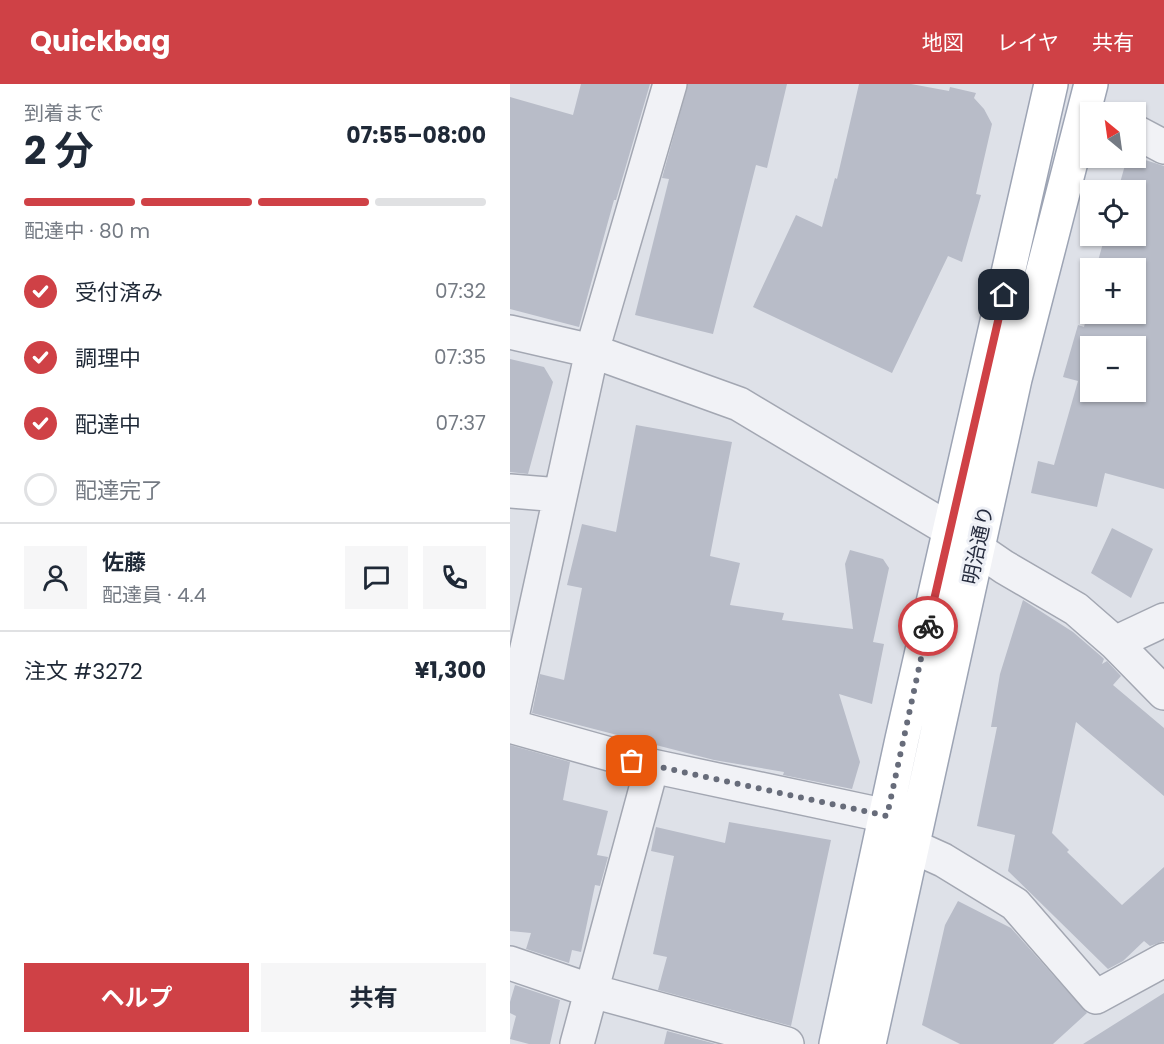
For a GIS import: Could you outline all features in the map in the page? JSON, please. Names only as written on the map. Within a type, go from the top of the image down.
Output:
[{"type":"main road","name":"明治通り","points":[[837,1044],[1050,91]]},
{"type":"main road","name":"明治通り","points":[[869,1044],[1015,379],[1080,134]]},
{"type":"street","points":[[510,718],[592,351],[670,84]]},
{"type":"street","points":[[1050,91],[1082,102]]},
{"type":"street","points":[[1146,137],[1164,147]]},
{"type":"street","points":[[510,332],[592,351],[739,404],[1076,609],[1115,643],[1164,693]]},
{"type":"street","points":[[510,491],[560,495]]},
{"type":"street","points":[[1115,643],[1164,620]]},
{"type":"street","points":[[510,726],[652,766],[887,816]]},
{"type":"street","points":[[577,1044],[652,766]]},
{"type":"street","points":[[912,846],[943,860],[1015,904],[1096,997],[1164,960]]},
{"type":"street","points":[[510,963],[592,991],[787,1044]]},
{"type":"building","points":[[581,84],[650,84],[616,200],[614,200],[579,327],[510,309],[510,97],[573,115]]},
{"type":"building","points":[[688,84],[787,84],[767,168],[756,165],[713,334],[635,315],[669,179],[662,178]]},
{"type":"building","points":[[859,84],[911,84],[949,91],[950,87],[976,93],[974,98],[984,109],[992,124],[976,194],[981,195],[962,262],[948,256],[892,373],[753,307],[796,215],[822,227],[835,178],[837,179]]},
{"type":"building","points":[[1146,160],[1164,166],[1164,489],[1105,473],[1097,507],[1031,493],[1038,461],[1054,465],[1078,381],[1063,377],[1078,325],[1084,327],[1085,324],[1146,324],[1146,258],[1099,258],[1102,246],[1146,246],[1146,180],[1121,180],[1124,168],[1146,168]]},
{"type":"building","points":[[510,359],[544,367],[553,382],[528,474],[510,472]]},
{"type":"building","points":[[636,425],[732,442],[710,556],[740,563],[730,605],[784,613],[782,620],[853,629],[845,564],[850,550],[883,559],[889,568],[873,642],[884,644],[872,704],[839,694],[860,762],[852,789],[783,775],[784,772],[714,760],[532,713],[540,674],[564,680],[582,588],[567,585],[582,524],[616,532]]},
{"type":"building","points":[[1112,528],[1153,549],[1131,598],[1091,573]]},
{"type":"building","points":[[1023,600],[1073,632],[1104,659],[1102,664],[1107,661],[1121,676],[1113,685],[1164,728],[1164,796],[1076,722],[1052,833],[1069,850],[1067,852],[1122,905],[1164,867],[1164,941],[1150,946],[1144,941],[1123,961],[1108,969],[1008,871],[1015,835],[977,826],[997,727],[991,727],[1000,674]]},
{"type":"building","points":[[510,745],[570,762],[563,800],[608,811],[597,855],[608,857],[600,886],[595,885],[581,952],[572,950],[569,963],[526,949],[531,933],[510,931]]},
{"type":"building","points":[[729,822],[831,840],[791,1026],[658,990],[667,957],[653,954],[674,856],[651,851],[656,827],[725,843]]},
{"type":"building","points":[[958,901],[1011,928],[1087,1013],[1053,1044],[960,1044],[922,1025],[945,925]]},
{"type":"building","points":[[515,985],[560,1000],[550,1044],[529,1044],[510,1039],[516,1016],[510,1013],[510,1002]]},
{"type":"building","points":[[1164,993],[1164,1044],[1083,1044]]},
{"type":"building","points":[[667,1031],[716,1044],[664,1044]]},
{"type":"way so far","points":[[632,761],[887,816],[928,626]]},
{"type":"route","points":[[928,626],[1004,295]]}]
